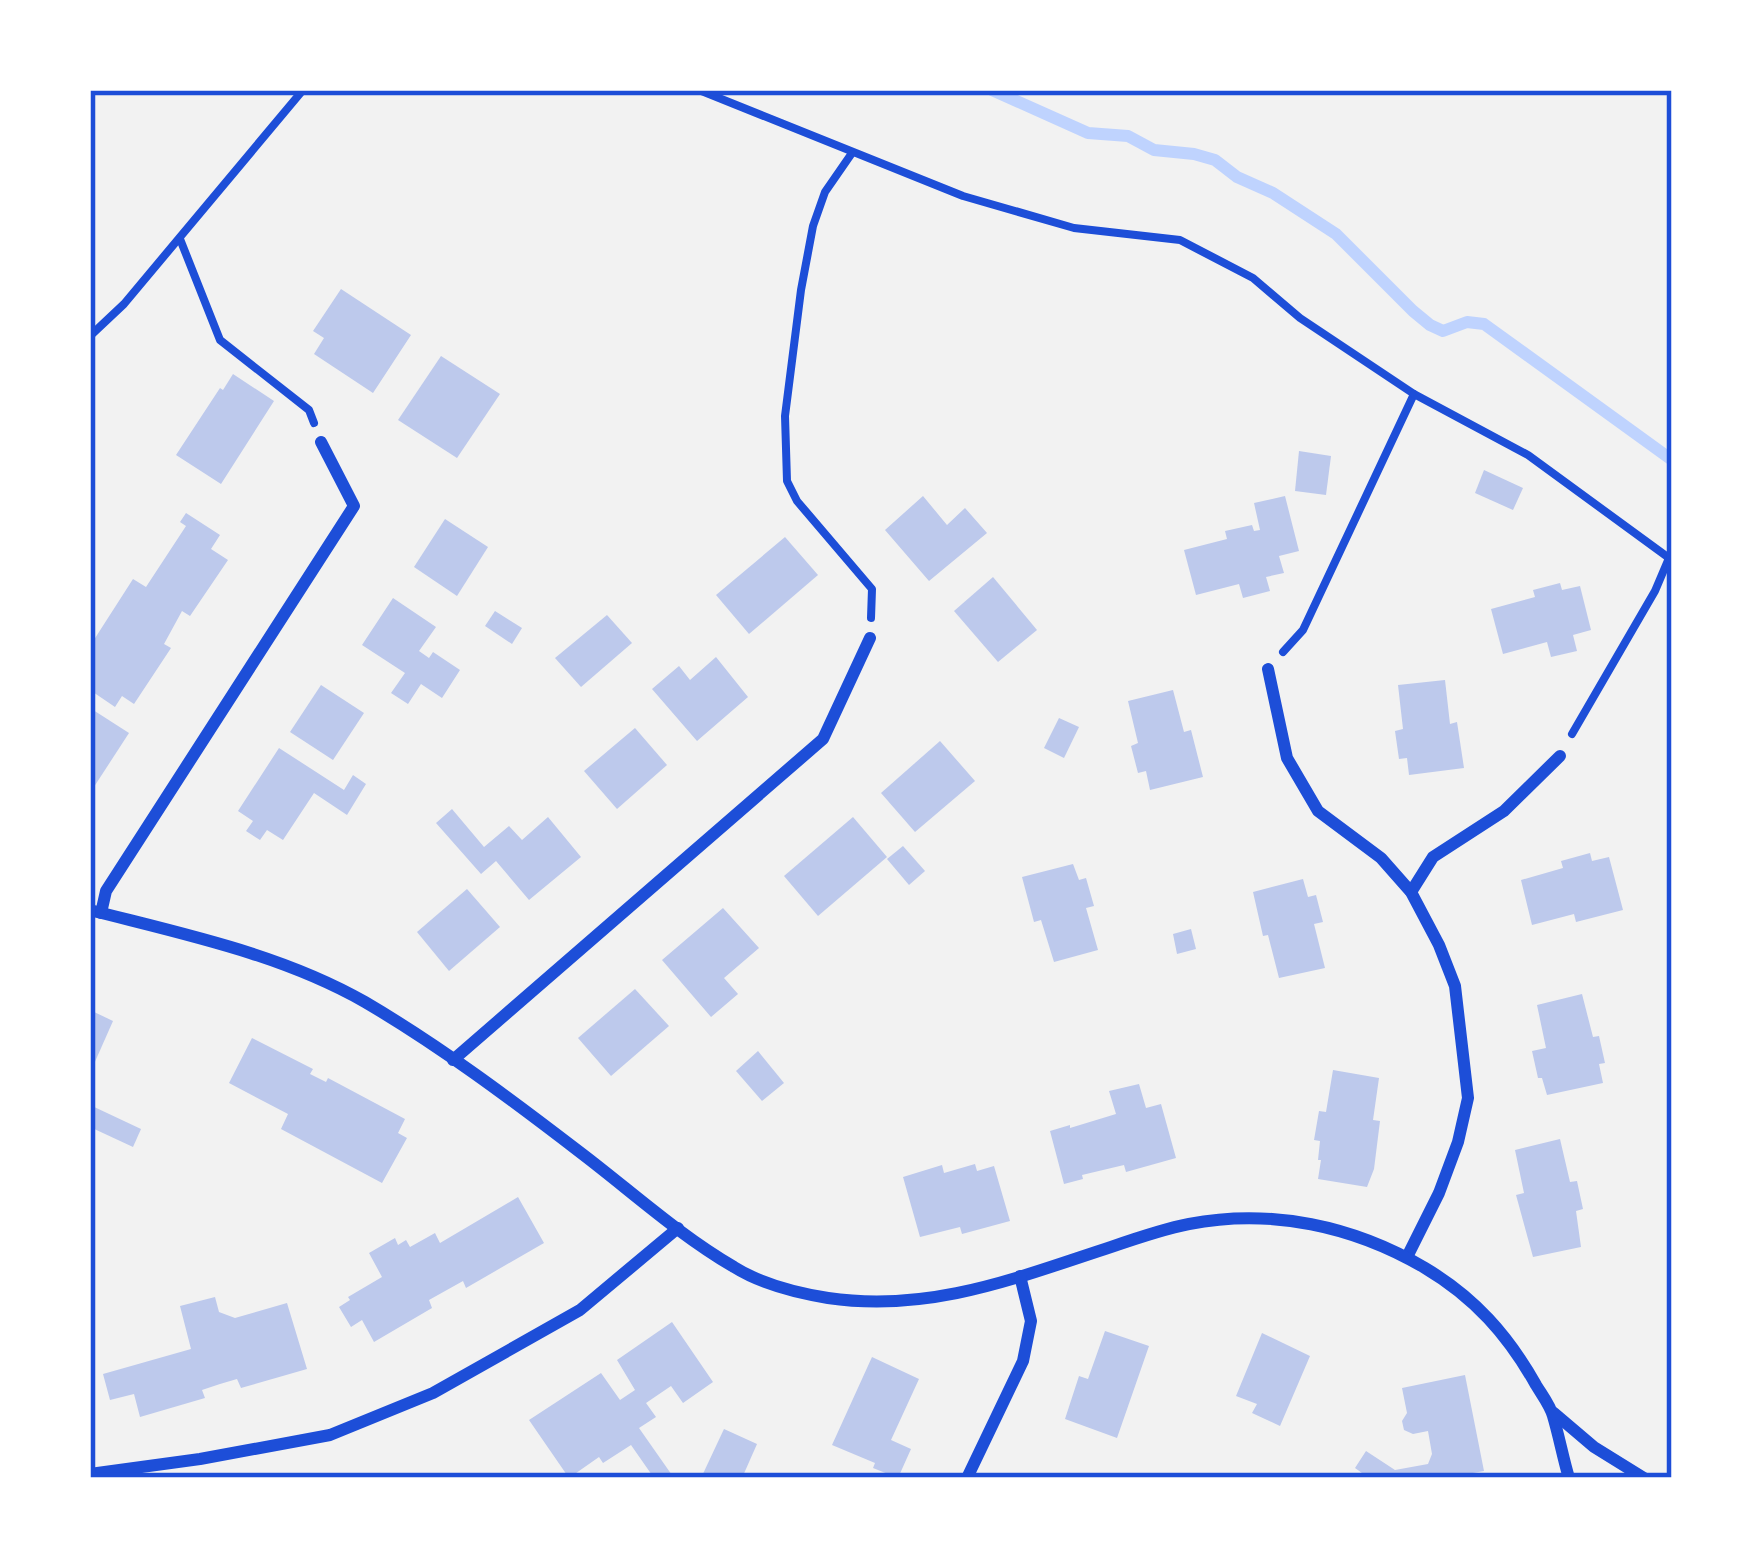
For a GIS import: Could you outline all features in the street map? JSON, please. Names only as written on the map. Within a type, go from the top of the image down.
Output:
[{"type":"street","points":[[321,442],[354,506],[96,912],[266,958],[366,1003],[453,1060],[737,1270],[826,1298],[894,1303],[941,1298],[1147,1235],[1221,1219],[1271,1217],[1363,1238],[1407,1257],[1468,1296],[1496,1325],[1552,1413],[1569,1478]]},
{"type":"street","points":[[453,1060],[823,739],[870,638]]},
{"type":"street","points":[[1268,669],[1287,758],[1318,811],[1381,858],[1411,892],[1455,986],[1468,1098],[1439,1193],[1407,1257]]},
{"type":"street","points":[[1411,892],[1433,857],[1504,811],[1560,756]]},
{"type":"street","points":[[90,1474],[200,1460],[330,1435],[433,1393],[580,1310],[678,1228]]},
{"type":"street","points":[[967,1478],[1023,1361],[1031,1321],[1020,1276]]},
{"type":"street","points":[[1552,1413],[1644,1478]]},
{"type":"path","points":[[90,336],[124,304],[303,90]]},
{"type":"path","points":[[699,90],[963,196],[1074,227],[1180,240],[1253,278],[1300,318],[1414,394],[1528,455],[1669,558],[1655,591],[1560,756]]},
{"type":"path","points":[[853,153],[826,192],[813,226],[785,416],[787,481],[796,502],[872,589],[870,638]]},
{"type":"path","points":[[180,239],[220,340],[309,410],[321,442]]},
{"type":"path","points":[[1268,669],[1303,630],[1414,394]]},
{"type":"building","points":[[341,289],[411,335],[373,393],[314,354],[324,338],[313,331]]},
{"type":"building","points":[[441,356],[500,394],[457,458],[398,420]]},
{"type":"building","points":[[233,374],[274,401],[221,484],[176,455]]},
{"type":"building","points":[[1299,451],[1331,456],[1326,495],[1295,491]]},
{"type":"building","points":[[1484,470],[1523,488],[1513,510],[1475,493]]},
{"type":"building","points":[[923,496],[947,525],[965,508],[987,533],[929,581],[885,530]]},
{"type":"building","points":[[1285,496],[1299,551],[1279,556],[1284,573],[1266,577],[1270,591],[1243,598],[1239,584],[1196,595],[1184,550],[1227,539],[1225,531],[1252,525],[1254,531],[1260,530],[1254,503]]},
{"type":"building","points":[[186,513],[220,535],[211,549],[228,560],[190,616],[182,611],[164,644],[171,648],[134,704],[122,696],[115,707],[90,690],[95,678],[90,675],[90,646],[133,579],[146,587],[186,526],[180,522]]},
{"type":"building","points":[[445,519],[488,547],[457,596],[414,567]]},
{"type":"building","points":[[785,537],[818,575],[749,634],[716,595]]},
{"type":"building","points":[[993,577],[1037,630],[998,662],[954,611]]},
{"type":"building","points":[[1560,583],[1562,590],[1580,586],[1591,630],[1573,635],[1577,651],[1551,657],[1547,642],[1503,654],[1491,609],[1535,597],[1533,590]]},
{"type":"building","points":[[393,598],[436,627],[419,651],[429,658],[433,652],[460,670],[442,698],[421,684],[408,704],[391,693],[405,673],[362,645]]},
{"type":"building","points":[[495,611],[522,628],[512,644],[485,626]]},
{"type":"building","points":[[607,615],[632,643],[581,687],[555,658]]},
{"type":"building","points":[[716,657],[748,697],[697,741],[652,689],[679,666],[690,680]]},
{"type":"building","points":[[1445,680],[1450,724],[1457,722],[1464,768],[1409,775],[1407,758],[1399,759],[1395,731],[1403,729],[1398,685]]},
{"type":"building","points":[[321,685],[364,713],[333,760],[290,732]]},
{"type":"building","points":[[1173,690],[1184,732],[1191,730],[1203,777],[1150,790],[1146,771],[1138,773],[1131,746],[1138,743],[1128,701]]},
{"type":"building","points":[[90,708],[129,733],[90,793]]},
{"type":"building","points":[[1059,718],[1079,727],[1064,758],[1044,748]]},
{"type":"building","points":[[635,728],[667,765],[617,809],[584,771]]},
{"type":"building","points":[[940,741],[975,781],[915,832],[881,793]]},
{"type":"building","points":[[279,748],[344,790],[353,775],[366,784],[347,815],[314,793],[283,840],[267,830],[260,840],[246,831],[253,821],[238,811]]},
{"type":"building","points":[[452,809],[484,847],[509,826],[522,840],[548,817],[581,857],[529,900],[496,861],[481,874],[436,823]]},
{"type":"building","points":[[853,817],[887,857],[818,916],[784,876]]},
{"type":"building","points":[[903,846],[925,871],[909,885],[887,859]]},
{"type":"building","points":[[1590,853],[1592,861],[1609,857],[1623,910],[1576,922],[1574,914],[1532,925],[1521,880],[1563,868],[1561,861]]},
{"type":"building","points":[[1073,864],[1079,880],[1086,878],[1094,906],[1086,908],[1098,950],[1054,962],[1041,920],[1034,922],[1022,877]]},
{"type":"building","points":[[1303,879],[1308,897],[1316,895],[1323,922],[1314,924],[1325,968],[1279,978],[1253,892]]},
{"type":"building","points":[[467,889],[500,927],[449,971],[417,932]]},
{"type":"building","points":[[723,908],[759,948],[724,978],[738,994],[711,1017],[662,960]]},
{"type":"building","points":[[1191,929],[1196,949],[1177,954],[1173,934]]},
{"type":"building","points":[[635,989],[669,1026],[611,1076],[578,1038]]},
{"type":"building","points":[[1582,994],[1593,1037],[1599,1036],[1605,1063],[1599,1064],[1603,1083],[1547,1095],[1532,1051],[1546,1048],[1537,1005]]},
{"type":"building","points":[[90,1010],[113,1021],[90,1073]]},
{"type":"building","points":[[252,1038],[313,1069],[310,1074],[326,1082],[328,1078],[405,1119],[398,1133],[407,1138],[382,1183],[281,1129],[288,1114],[229,1083]]},
{"type":"building","points":[[758,1051],[784,1083],[762,1101],[736,1071]]},
{"type":"building","points":[[1333,1070],[1379,1078],[1373,1120],[1380,1121],[1367,1187],[1318,1179],[1320,1141],[1314,1140],[1319,1111],[1326,1112]]},
{"type":"building","points":[[1139,1084],[1146,1108],[1161,1104],[1176,1158],[1126,1172],[1124,1165],[1064,1184],[1050,1131],[1116,1114],[1109,1091]]},
{"type":"building","points":[[90,1105],[141,1129],[133,1147],[90,1127]]},
{"type":"building","points":[[1560,1139],[1570,1182],[1577,1181],[1583,1209],[1576,1211],[1581,1247],[1533,1257],[1516,1195],[1524,1193],[1515,1150]]},
{"type":"building","points":[[975,1164],[977,1171],[994,1166],[1010,1221],[962,1234],[960,1227],[920,1237],[903,1177],[942,1165],[944,1173]]},
{"type":"building","points":[[518,1197],[544,1243],[466,1288],[463,1281],[429,1300],[432,1308],[374,1342],[362,1320],[351,1327],[339,1307],[382,1277],[369,1253],[395,1238],[398,1245],[406,1240],[410,1247],[435,1233],[440,1243]]},
{"type":"building","points":[[215,1297],[219,1312],[235,1318],[287,1303],[307,1369],[241,1388],[237,1379],[202,1390],[205,1398],[140,1417],[134,1394],[110,1400],[103,1374],[191,1349],[180,1306]]},
{"type":"building","points":[[672,1322],[713,1382],[683,1403],[671,1386],[646,1403],[656,1417],[639,1428],[674,1478],[654,1478],[631,1445],[603,1463],[599,1457],[569,1478],[529,1420],[601,1373],[620,1400],[635,1390],[617,1360]]},
{"type":"building","points":[[1105,1331],[1149,1346],[1117,1438],[1065,1419],[1079,1376],[1088,1379]]},
{"type":"building","points":[[1262,1333],[1310,1356],[1280,1426],[1252,1413],[1257,1404],[1236,1396]]},
{"type":"building","points":[[872,1357],[919,1379],[891,1440],[911,1449],[898,1478],[832,1445]]},
{"type":"building","points":[[1465,1375],[1484,1471],[1445,1478],[1369,1478],[1355,1468],[1366,1451],[1395,1470],[1428,1464],[1432,1454],[1428,1431],[1413,1434],[1404,1430],[1407,1413],[1402,1388]]},
{"type":"building","points":[[724,1429],[757,1444],[742,1478],[701,1478]]},
{"type":"waterway","points":[[992,90],[1088,133],[1128,136],[1154,150],[1215,160],[1336,234],[1430,325],[1443,331],[1467,322],[1484,324],[1672,460]]}]
